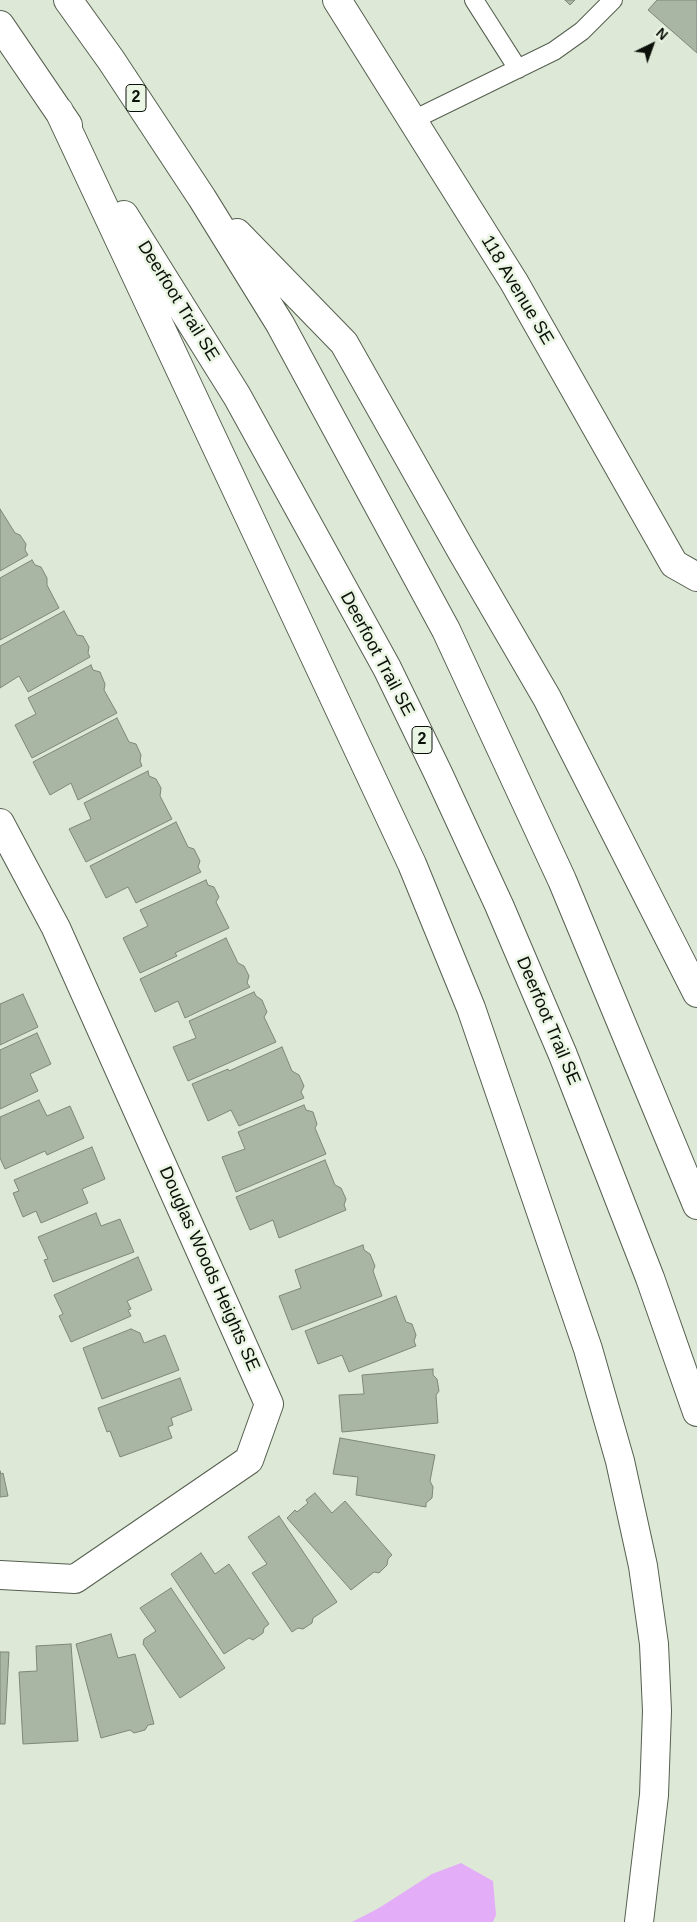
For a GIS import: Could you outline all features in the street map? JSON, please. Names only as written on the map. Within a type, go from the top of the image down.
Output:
[{"type":"main road","name":"2","points":[[68,0],[111,60],[202,198],[280,324],[446,630],[562,880],[697,1205]]},
{"type":"main road","name":"118 Avenue SE","points":[[337,0],[514,282],[674,564],[697,577]]},
{"type":"main road","name":"Deerfoot Trail SE","points":[[0,25],[59,110],[236,396],[388,668],[490,888],[563,1055],[650,1278],[697,1412]]},
{"type":"main road","points":[[59,110],[412,864],[471,1008],[588,1349],[620,1460],[643,1566],[654,1644],[657,1712],[654,1794],[639,1922]]},
{"type":"main road","points":[[202,198],[344,343],[461,550],[548,698],[697,993]]},
{"type":"main road","name":"Douglas Woods Heights SE","points":[[0,823],[56,928],[269,1404],[249,1460],[75,1579],[0,1575]]},
{"type":"lane","points":[[474,0],[518,69]]},
{"type":"lane","points":[[413,120],[554,52],[582,31],[613,0]]},
{"type":"shaded area","points":[[461,1863],[493,1881],[496,1915],[493,1922],[352,1922],[379,1908],[432,1874]]},
{"type":"building","points":[[565,0],[575,0],[570,5]]},
{"type":"building","points":[[657,0],[697,0],[697,53],[648,10]]},
{"type":"building","points":[[0,509],[15,533],[20,535],[26,544],[25,550],[28,555],[0,571]]},
{"type":"building","points":[[32,560],[35,565],[41,567],[47,578],[47,585],[59,608],[0,640],[0,578]]},
{"type":"building","points":[[64,611],[77,635],[83,636],[89,647],[88,653],[90,657],[28,692],[19,676],[0,688],[0,646]]},
{"type":"building","points":[[91,665],[93,670],[100,672],[105,684],[104,690],[117,713],[32,758],[15,725],[36,714],[28,698]]},
{"type":"building","points":[[117,718],[129,742],[136,744],[141,755],[140,761],[142,766],[78,800],[71,783],[50,795],[33,762]]},
{"type":"building","points":[[148,771],[149,776],[156,779],[161,788],[160,796],[172,819],[86,862],[69,829],[91,819],[84,803]]},
{"type":"building","points":[[176,822],[188,847],[194,849],[200,861],[198,867],[201,872],[136,903],[128,887],[106,898],[90,866]]},
{"type":"building","points":[[206,880],[208,885],[214,887],[219,897],[216,902],[229,928],[175,953],[177,956],[140,973],[123,938],[148,926],[140,910]]},
{"type":"building","points":[[226,938],[238,963],[244,966],[249,976],[247,983],[250,987],[185,1018],[178,1001],[155,1012],[140,979]]},
{"type":"building","points":[[254,992],[262,1000],[267,1012],[264,1017],[276,1042],[188,1081],[173,1047],[196,1038],[189,1021]]},
{"type":"building","points":[[23,994],[38,1027],[0,1045],[0,1004]]},
{"type":"building","points":[[37,1033],[51,1064],[30,1074],[38,1091],[0,1109],[0,1050]]},
{"type":"building","points":[[282,1047],[292,1071],[299,1075],[304,1086],[301,1092],[304,1098],[239,1126],[231,1110],[208,1121],[192,1084],[228,1069],[229,1071]]},
{"type":"building","points":[[39,1100],[47,1116],[70,1106],[84,1138],[47,1155],[45,1151],[5,1169],[0,1158],[0,1117]]},
{"type":"building","points":[[304,1105],[306,1110],[313,1112],[317,1124],[315,1128],[326,1154],[236,1192],[222,1157],[245,1149],[238,1132]]},
{"type":"building","points":[[92,1147],[105,1179],[82,1189],[88,1203],[41,1223],[36,1211],[23,1217],[13,1193],[19,1191],[14,1180]]},
{"type":"building","points":[[325,1160],[335,1185],[341,1188],[346,1199],[344,1205],[346,1210],[279,1238],[273,1220],[250,1230],[236,1197]]},
{"type":"building","points":[[96,1213],[101,1226],[120,1219],[134,1252],[53,1282],[44,1260],[48,1259],[38,1237]]},
{"type":"building","points":[[363,1245],[364,1250],[370,1254],[375,1266],[373,1271],[382,1296],[292,1330],[279,1296],[301,1288],[295,1270]]},
{"type":"building","points":[[138,1257],[152,1290],[127,1301],[131,1309],[128,1310],[131,1316],[71,1342],[59,1316],[63,1314],[54,1295]]},
{"type":"building","points":[[396,1296],[406,1322],[412,1324],[416,1335],[414,1341],[416,1346],[349,1372],[342,1355],[318,1364],[305,1331]]},
{"type":"building","points":[[131,1329],[140,1333],[144,1343],[165,1335],[179,1370],[102,1399],[83,1348]]},
{"type":"building","points":[[433,1369],[433,1375],[437,1379],[439,1391],[436,1395],[438,1423],[342,1432],[339,1395],[364,1394],[362,1375]]},
{"type":"building","points":[[180,1378],[192,1410],[171,1418],[173,1425],[168,1427],[172,1438],[120,1457],[110,1431],[107,1432],[98,1408]]},
{"type":"building","points":[[340,1438],[435,1455],[430,1481],[433,1487],[432,1498],[426,1503],[426,1507],[356,1495],[358,1477],[333,1474]]},
{"type":"building","points":[[0,1471],[1,1474],[3,1473],[8,1496],[0,1497]]},
{"type":"building","points":[[315,1493],[332,1513],[345,1501],[392,1555],[388,1559],[387,1565],[379,1573],[374,1572],[351,1590],[287,1518],[295,1510],[297,1512],[308,1503],[306,1500]]},
{"type":"building","points":[[279,1516],[337,1602],[313,1618],[312,1623],[303,1629],[298,1628],[292,1632],[252,1573],[267,1564],[248,1537]]},
{"type":"building","points":[[201,1553],[215,1574],[229,1564],[269,1624],[264,1628],[263,1633],[253,1640],[249,1638],[224,1654],[171,1574]]},
{"type":"building","points":[[171,1588],[225,1668],[180,1698],[143,1644],[144,1639],[156,1631],[140,1608]]},
{"type":"building","points":[[111,1634],[118,1658],[135,1654],[154,1724],[148,1725],[145,1730],[134,1733],[130,1730],[101,1738],[76,1644]]},
{"type":"building","points":[[71,1644],[78,1741],[23,1744],[19,1672],[37,1671],[36,1646]]},
{"type":"building","points":[[0,1652],[9,1652],[5,1724],[0,1724]]}]
